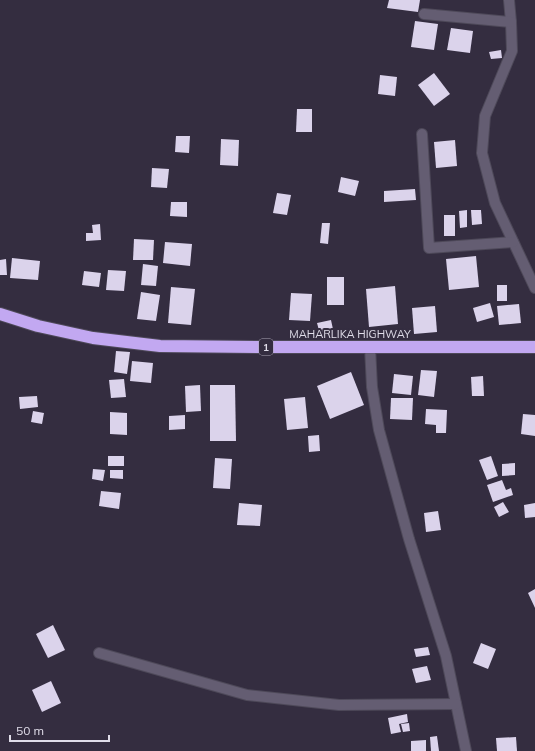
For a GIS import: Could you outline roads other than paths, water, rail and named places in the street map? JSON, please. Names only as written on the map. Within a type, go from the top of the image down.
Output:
[{"type":"highway","name":"MAHARLIKA HIGHWAY","points":[[0,314],[38,326],[92,338],[160,346],[535,347]]},
{"type":"street","points":[[509,0],[512,51],[485,116],[482,153],[495,203],[535,288]]},
{"type":"street","points":[[424,14],[511,22]]},
{"type":"street","points":[[422,134],[429,248],[513,242]]},
{"type":"street","points":[[370,347],[372,387],[379,430],[409,539],[446,656],[466,751]]},
{"type":"street","points":[[99,653],[247,695],[339,705],[456,704]]}]
